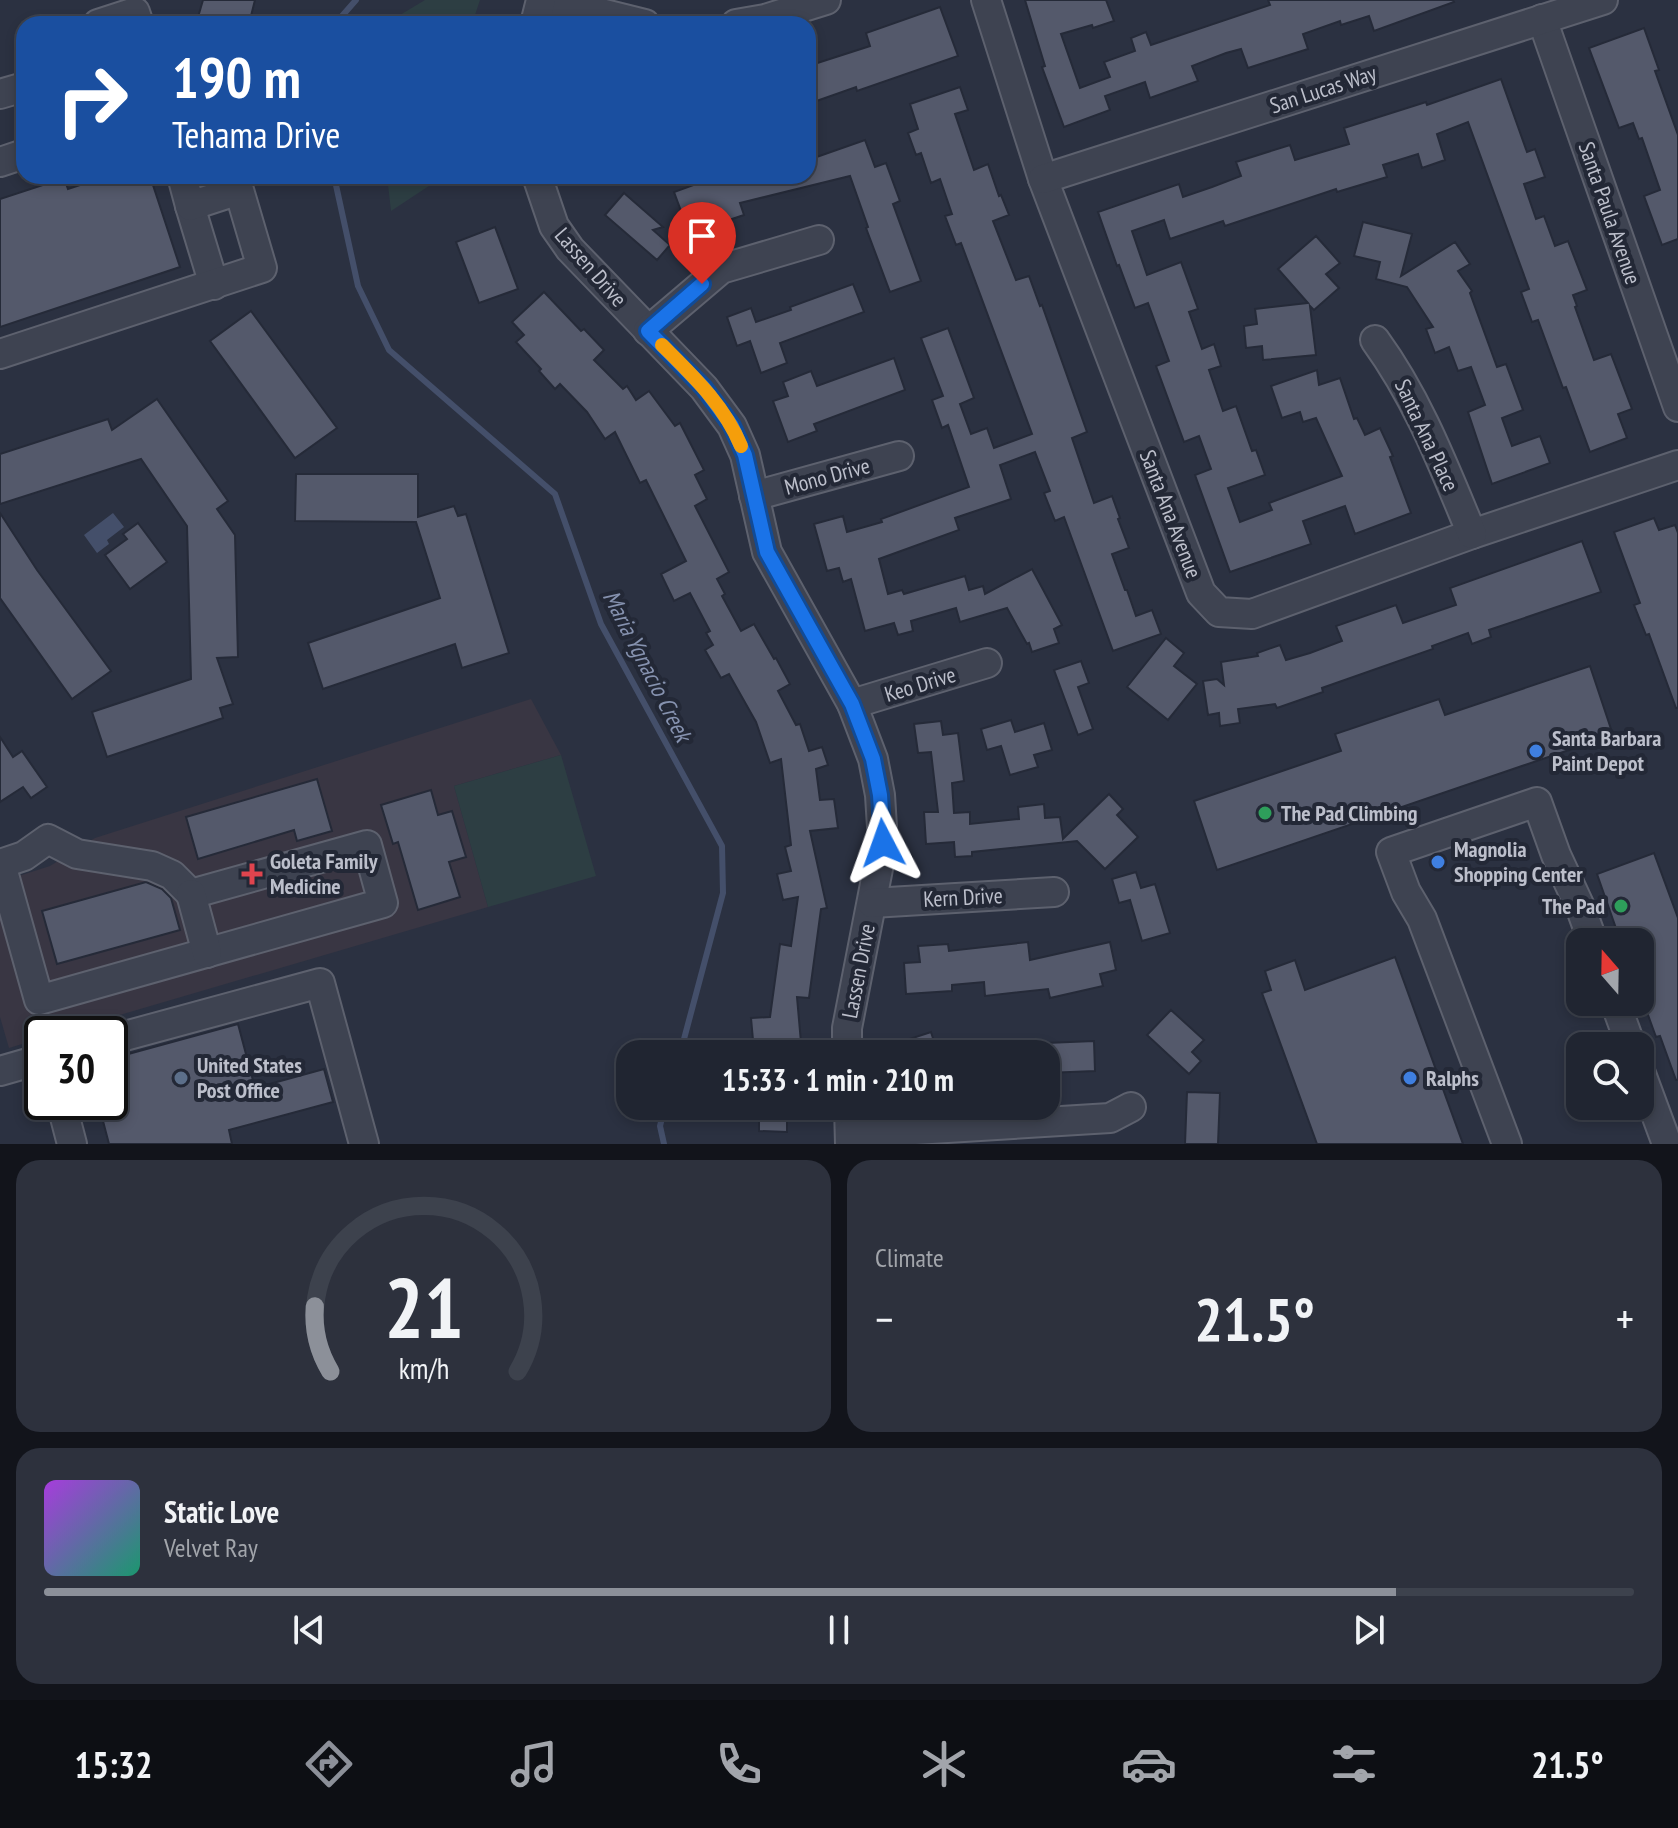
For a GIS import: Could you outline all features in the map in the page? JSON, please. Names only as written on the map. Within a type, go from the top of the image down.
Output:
[{"type":"street","points":[[548,0],[613,16]]},
{"type":"street","points":[[775,16],[826,0]]},
{"type":"street","name":"Santa Ana Avenue","points":[[986,0],[1043,179],[1201,593],[1219,612],[1252,614],[1472,534],[1678,465]]},
{"type":"street","name":"San Lucas Way","points":[[1043,179],[1603,0]]},
{"type":"street","name":"Santa Paula Avenue","points":[[1542,19],[1678,407]]},
{"type":"street","points":[[184,184],[214,285]]},
{"type":"street","name":"Lassen Drive","points":[[540,184],[554,226],[570,249],[704,388],[732,426],[745,455],[767,552],[852,704],[873,759],[880,795],[883,843],[854,986],[847,1040]]},
{"type":"street","points":[[0,354],[262,268],[239,190],[190,206]]},
{"type":"street","points":[[648,331],[721,269],[819,240]]},
{"type":"street","name":"Santa Ana Place","points":[[1375,340],[1394,365],[1432,440],[1472,534]]},
{"type":"street","name":"Mono Drive","points":[[754,496],[899,456]]},
{"type":"street","name":"Keo Drive","points":[[852,704],[987,663]]},
{"type":"street","points":[[1507,1144],[1422,919],[1406,892],[1391,852],[1537,802],[1588,928]]},
{"type":"street","points":[[191,894],[367,845],[383,903],[207,953],[39,1000],[1,864],[24,856],[48,839],[77,854],[152,866],[172,875],[191,894],[207,953]]},
{"type":"street","name":"Kern Drive","points":[[872,903],[1054,892]]},
{"type":"street","points":[[128,1035],[320,983],[364,1144]]},
{"type":"street","points":[[0,1071],[24,1064]]},
{"type":"street","points":[[850,1128],[1110,1118],[1131,1107]]},
{"type":"street","points":[[1654,1109],[1667,1144]]},
{"type":"street","points":[[66,1120],[72,1144]]},
{"type":"shaded area","points":[[425,0],[480,0],[475,16],[398,16]]},
{"type":"shaded area","points":[[388,184],[432,184],[391,211]]},
{"type":"shaded area","name":"Goleta Family Medicine","points":[[531,699],[561,755],[454,786],[488,907],[116,1016],[24,1016],[24,1043],[9,1048],[0,1017],[0,882],[50,866],[95,838]]},
{"type":"shaded area","points":[[561,755],[596,876],[488,907],[454,786]]},
{"type":"water","points":[[113,513],[124,527],[107,540],[109,544],[97,553],[84,535]]},
{"type":"building","points":[[203,0],[255,0],[251,16],[198,16]]},
{"type":"building","points":[[1025,0],[1106,0],[1114,21],[1061,34],[1080,88],[1110,77],[1104,62],[1135,51],[1131,38],[1146,32],[1151,45],[1270,5],[1268,0],[1454,2],[1374,31],[1369,16],[1341,25],[1340,21],[1303,34],[1308,49],[1248,68],[1241,49],[1226,53],[1192,66],[1198,81],[1150,98],[1145,82],[1105,96],[1110,110],[1064,127],[1042,67],[1045,66]]},
{"type":"building","points":[[940,7],[958,56],[857,91],[856,87],[816,101],[816,63],[870,46],[866,33]]},
{"type":"building","points":[[1644,28],[1659,70],[1655,71],[1678,135],[1678,239],[1662,245],[1644,196],[1660,190],[1642,138],[1639,139],[1633,123],[1619,128],[1589,48]]},
{"type":"building","points":[[1501,79],[1527,152],[1535,149],[1545,177],[1524,184],[1536,219],[1544,216],[1555,246],[1568,241],[1587,290],[1573,295],[1594,360],[1611,354],[1632,409],[1618,414],[1627,438],[1590,452],[1538,320],[1532,322],[1521,292],[1529,289],[1468,122],[1437,134],[1445,160],[1422,168],[1418,154],[1383,165],[1387,177],[1337,192],[1336,189],[1225,226],[1223,221],[1170,239],[1164,220],[1132,231],[1147,275],[1181,262],[1198,309],[1189,312],[1202,349],[1214,344],[1221,366],[1209,370],[1223,411],[1236,406],[1252,451],[1256,450],[1265,475],[1228,488],[1240,522],[1272,510],[1269,503],[1342,476],[1316,418],[1303,422],[1300,412],[1282,418],[1271,386],[1317,370],[1319,385],[1340,378],[1354,419],[1357,418],[1365,435],[1380,428],[1393,456],[1390,457],[1411,513],[1355,534],[1345,506],[1303,521],[1311,544],[1230,572],[1195,475],[1211,469],[1199,436],[1184,442],[1156,366],[1169,361],[1148,303],[1135,308],[1098,212],[1179,184],[1183,197],[1212,187],[1241,176],[1236,162],[1290,145],[1295,160],[1349,144],[1344,128],[1426,102],[1427,105]]},
{"type":"building","points":[[960,87],[968,110],[955,114],[974,170],[988,164],[1009,215],[993,221],[1016,280],[1029,276],[1042,305],[1087,432],[1072,438],[1094,503],[1112,496],[1120,518],[1129,548],[1112,554],[1125,590],[1136,616],[1152,610],[1161,634],[1113,651],[1064,517],[1055,521],[1044,493],[1050,491],[1035,452],[1000,465],[1011,499],[955,518],[959,530],[879,559],[888,594],[902,590],[904,594],[965,576],[969,590],[983,586],[985,594],[1032,569],[1062,625],[1054,629],[1059,643],[1032,652],[1007,608],[960,622],[956,608],[911,621],[913,631],[898,635],[894,623],[865,631],[851,579],[843,582],[839,568],[827,571],[814,524],[843,516],[847,532],[882,522],[881,519],[969,487],[948,425],[942,428],[932,400],[943,396],[921,338],[948,328],[974,398],[960,404],[971,434],[987,428],[994,448],[1032,434],[961,243],[956,245],[945,216],[952,214],[940,179],[931,183],[921,153],[916,155],[908,133],[918,129],[910,104]]},
{"type":"building","points":[[865,140],[875,167],[886,163],[900,201],[893,204],[921,281],[890,292],[850,176],[740,203],[744,215],[717,224],[712,209],[684,219],[674,192],[696,184],[816,184],[816,157]]},
{"type":"building","points":[[46,184],[66,184],[68,189],[83,184],[153,184],[180,267],[0,327],[0,199]]},
{"type":"building","points":[[624,193],[663,227],[653,230],[670,245],[657,260],[605,215]]},
{"type":"building","points":[[1363,222],[1412,234],[1401,276],[1455,242],[1470,264],[1458,271],[1472,291],[1470,293],[1497,367],[1506,364],[1523,410],[1502,418],[1512,446],[1540,436],[1550,463],[1492,484],[1468,412],[1485,405],[1471,367],[1458,371],[1449,347],[1435,353],[1426,329],[1433,327],[1407,287],[1376,279],[1380,262],[1354,256]]},
{"type":"building","points":[[495,227],[518,289],[479,303],[456,242]]},
{"type":"building","points":[[1316,236],[1340,263],[1326,274],[1339,288],[1314,310],[1310,306],[1316,355],[1263,360],[1262,346],[1246,348],[1244,326],[1257,324],[1255,309],[1308,303],[1278,269]]},
{"type":"building","points":[[853,284],[864,312],[780,343],[787,363],[761,373],[750,341],[737,346],[727,317],[751,308],[756,322]]},
{"type":"building","points":[[544,292],[604,350],[594,360],[623,389],[627,386],[636,400],[649,391],[675,426],[680,423],[704,470],[695,475],[707,499],[695,506],[729,572],[717,579],[725,594],[722,596],[741,631],[754,624],[776,658],[790,684],[778,691],[796,725],[800,724],[809,751],[822,747],[828,765],[816,769],[820,800],[834,799],[838,828],[810,831],[827,908],[821,909],[809,998],[797,997],[801,1040],[753,1040],[751,1018],[770,1017],[780,944],[791,946],[798,897],[783,900],[777,874],[791,871],[785,847],[791,845],[781,759],[770,763],[756,722],[729,674],[721,678],[705,650],[713,645],[706,633],[710,631],[690,593],[674,601],[661,574],[686,561],[646,480],[640,483],[615,432],[605,439],[587,412],[560,384],[555,389],[539,371],[541,369],[516,342],[524,335],[512,322]]},
{"type":"building","points":[[251,311],[337,428],[295,458],[210,341]]},
{"type":"building","points":[[894,358],[905,390],[814,424],[817,431],[788,442],[773,401],[788,396],[783,382],[811,371],[817,386]]},
{"type":"building","points":[[157,399],[228,501],[217,509],[235,535],[238,657],[217,658],[233,704],[220,708],[223,718],[107,757],[92,712],[191,679],[187,526],[141,459],[0,504],[0,454],[108,419],[112,430]]},
{"type":"building","points":[[296,474],[418,474],[418,517],[454,506],[458,516],[466,514],[509,653],[462,668],[455,644],[323,689],[308,643],[440,598],[416,522],[295,521]]},
{"type":"building","points":[[0,513],[37,570],[111,671],[72,699],[0,598]]},
{"type":"building","points":[[1654,518],[1659,530],[1675,525],[1678,533],[1678,708],[1649,634],[1646,635],[1634,605],[1640,603],[1614,532]]},
{"type":"building","points":[[138,523],[167,562],[130,589],[105,555],[127,539],[123,534]]},
{"type":"building","points":[[1582,541],[1601,592],[1489,630],[1491,637],[1472,644],[1468,633],[1277,708],[1275,704],[1238,709],[1240,723],[1220,726],[1219,713],[1208,715],[1203,681],[1217,679],[1224,685],[1221,662],[1258,656],[1257,653],[1280,645],[1286,660],[1310,653],[1342,641],[1336,626],[1396,605],[1403,623],[1456,605],[1450,588]]},
{"type":"building","points":[[1166,638],[1184,653],[1174,666],[1197,684],[1168,720],[1127,687]]},
{"type":"building","points":[[1081,661],[1089,683],[1078,687],[1093,729],[1078,735],[1054,670]]},
{"type":"building","points":[[1590,666],[1613,735],[1217,870],[1194,801],[1341,751],[1335,734],[1439,699],[1445,715]]},
{"type":"building","points":[[1011,720],[1015,732],[1044,723],[1052,750],[1034,755],[1038,767],[1010,775],[1001,746],[987,750],[981,729]]},
{"type":"building","points":[[941,721],[943,735],[958,733],[964,781],[952,783],[954,813],[970,812],[970,824],[1019,819],[1018,807],[1044,804],[1045,818],[1060,817],[1063,839],[1109,794],[1123,809],[1117,815],[1138,837],[1105,869],[1077,841],[972,852],[972,856],[955,857],[954,842],[926,844],[924,812],[938,812],[931,752],[918,753],[914,724]]},
{"type":"building","points":[[0,737],[13,757],[22,751],[47,787],[31,798],[23,787],[0,802]]},
{"type":"building","points":[[317,779],[332,831],[297,841],[294,830],[198,859],[186,817]]},
{"type":"building","points":[[431,790],[438,815],[452,811],[466,857],[449,862],[460,897],[418,910],[398,842],[393,844],[381,805]]},
{"type":"building","points":[[1654,853],[1678,918],[1678,1080],[1648,1016],[1654,1016],[1654,928],[1616,928],[1597,874]]},
{"type":"building","points":[[1136,872],[1141,888],[1155,884],[1170,933],[1142,941],[1130,900],[1119,903],[1112,879]]},
{"type":"building","points":[[146,882],[162,889],[171,898],[180,930],[57,964],[42,911]]},
{"type":"building","points":[[1028,942],[1030,960],[1110,942],[1116,970],[1100,974],[1103,986],[1050,998],[1048,989],[985,996],[984,982],[952,985],[952,991],[906,994],[904,963],[920,962],[918,946],[948,944],[949,951]]},
{"type":"building","points":[[1395,957],[1463,1144],[1317,1144],[1262,993],[1271,990],[1265,971],[1295,960],[1305,990]]},
{"type":"building","points":[[1171,1010],[1204,1040],[1192,1052],[1201,1061],[1189,1074],[1147,1035]]},
{"type":"building","name":"United States Post Office","points":[[238,1024],[255,1088],[324,1069],[333,1102],[229,1130],[232,1144],[109,1144],[103,1120],[128,1120],[128,1054]]},
{"type":"building","points":[[931,1032],[934,1040],[907,1040]]},
{"type":"building","points":[[1094,1041],[1095,1071],[1060,1072],[1060,1042]]},
{"type":"building","points":[[1187,1092],[1220,1093],[1218,1144],[1185,1144]]},
{"type":"building","points":[[759,1120],[787,1120],[787,1132],[759,1131]]},
{"type":"waterway","name":"Maria Ygnacio Creek","points":[[342,16],[356,0]]},
{"type":"waterway","name":"Maria Ygnacio Creek","points":[[336,184],[358,286],[389,350],[555,494],[601,624],[722,846],[723,893],[684,1040]]},
{"type":"waterway","name":"Maria Ygnacio Creek","points":[[662,1120],[664,1144]]},
{"type":"slow traffic","points":[[662,345],[704,388],[732,426],[741,446]]},
{"type":"place","name":"Santa Barbara Paint Depot","points":[[1536,751]]},
{"type":"place","name":"The Pad Climbing","points":[[1265,813]]},
{"type":"place","name":"Magnolia Shopping Center","points":[[1438,862]]},
{"type":"place","name":"Goleta Family Medicine","points":[[252,874]]},
{"type":"place","name":"The Pad","points":[[1621,906]]},
{"type":"place","name":"United States Post Office","points":[[181,1078]]},
{"type":"place","name":"Ralphs","points":[[1410,1078]]},
{"type":"route","points":[[702,284],[648,331],[704,388],[732,426],[745,455],[767,552],[852,704],[873,759],[880,795],[883,843]]}]
